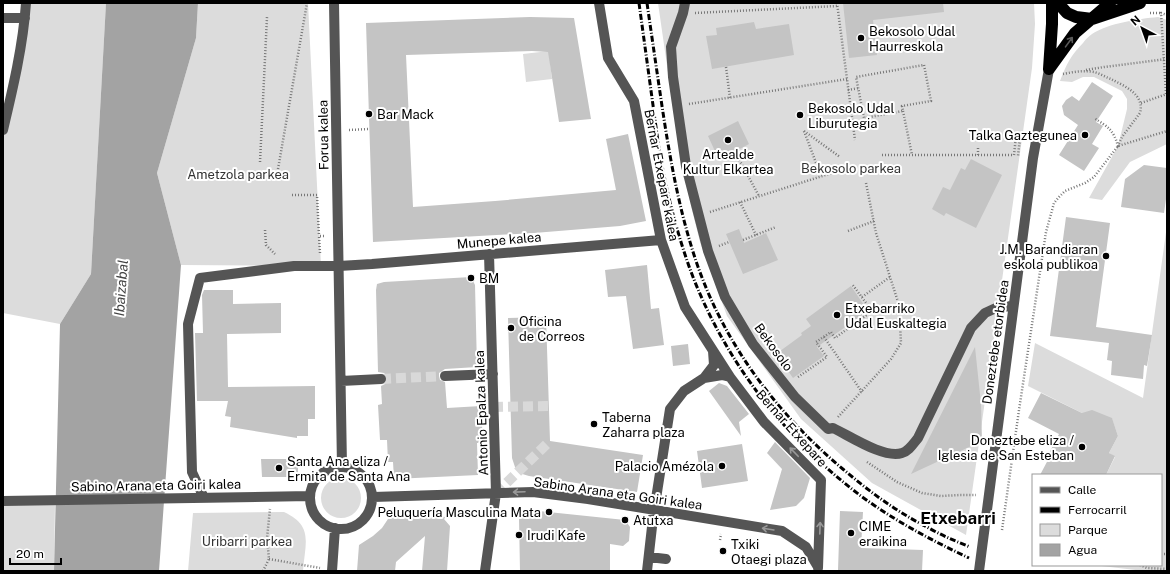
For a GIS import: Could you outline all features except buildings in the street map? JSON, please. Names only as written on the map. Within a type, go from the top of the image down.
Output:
[{"type":"highway","points":[[1049,69],[1052,3]]},
{"type":"highway","points":[[1058,3],[1067,13],[1076,17],[1092,19],[1143,8]]},
{"type":"highway","points":[[1049,69],[1075,34],[1110,3]]},
{"type":"street","points":[[3,130],[15,78],[26,3]]},
{"type":"street","name":"Forua kalea","points":[[334,3],[342,466]]},
{"type":"street","name":"Bernar Etxepare kalea","points":[[599,3],[608,58],[634,101],[661,240],[685,307],[730,377]]},
{"type":"street","name":"Bekosolo","points":[[684,3],[683,13],[671,47],[672,77],[686,166],[708,251],[725,297],[753,344],[795,397],[828,429],[833,428],[881,452],[892,454],[902,453],[910,448],[918,438],[971,328],[985,313],[998,307],[1013,306]]},
{"type":"street","points":[[3,18],[25,18]]},
{"type":"street","name":"Doneztebe etorbidea","points":[[979,571],[1033,158],[1049,69]]},
{"type":"street","name":"Munepe kalea","points":[[339,266],[661,240]]},
{"type":"street","name":"Antonio Epalza kalea","points":[[485,571],[496,493],[489,254]]},
{"type":"street","points":[[204,498],[192,472],[188,324],[200,278],[294,266],[339,266]]},
{"type":"street","points":[[647,571],[670,409],[684,391],[704,378],[714,366],[712,349]]},
{"type":"street","points":[[445,376],[493,374]]},
{"type":"street","points":[[704,378],[722,375],[730,377]]},
{"type":"street","name":"Bernar Etxepare","points":[[730,377],[764,422],[821,480],[818,569]]},
{"type":"street","points":[[341,381],[381,379]]},
{"type":"street","points":[[342,466],[352,468],[360,472],[367,479],[373,498],[371,509],[365,518],[356,525],[346,529],[335,528],[324,524],[316,517],[311,507],[310,496],[312,486],[317,478],[333,467],[342,466]]},
{"type":"street","name":"Sabino Arana eta Goiri kalea","points":[[373,498],[534,492],[654,514],[782,531],[806,547],[818,569]]},
{"type":"street","name":"Sabino Arana eta Goiri kalea","points":[[3,501],[310,496]]},
{"type":"street","points":[[332,571],[335,528]]},
{"type":"street","points":[[649,557],[666,559]]},
{"type":"path","points":[[278,169],[307,3]]},
{"type":"path","points":[[683,13],[837,4],[855,140]]},
{"type":"path","points":[[1143,8],[1167,15]]},
{"type":"path","points":[[1141,103],[1166,94],[1161,13]]},
{"type":"path","points":[[260,162],[266,17]]},
{"type":"path","points":[[840,26],[844,25]]},
{"type":"path","points":[[1063,68],[1060,75],[1104,67],[1165,59]]},
{"type":"path","points":[[903,111],[864,118],[856,77],[924,65],[931,101],[902,106],[912,155]]},
{"type":"path","points":[[726,66],[730,98]]},
{"type":"path","points":[[1002,530],[1046,232],[1054,203],[1065,191],[1085,183],[1094,177],[1118,146],[1122,137],[1140,113],[1141,108],[1141,103],[1138,97],[1126,87],[1095,72],[1083,71]]},
{"type":"path","points":[[677,106],[847,79]]},
{"type":"path","points":[[848,90],[859,88]]},
{"type":"path","points":[[1094,118],[1111,129],[1118,146]]},
{"type":"path","points":[[336,130],[369,129]]},
{"type":"path","points":[[821,176],[804,131],[840,157]]},
{"type":"path","points":[[1118,146],[1167,131]]},
{"type":"path","points":[[882,155],[1014,155],[1016,136],[1020,138],[1018,156]]},
{"type":"path","points":[[978,148],[978,155]]},
{"type":"path","points":[[735,152],[759,196]]},
{"type":"path","points":[[699,216],[841,170]]},
{"type":"path","points":[[828,429],[891,359],[900,343],[899,305],[876,233],[866,183]]},
{"type":"path","points":[[292,196],[317,195],[320,236]]},
{"type":"path","points":[[740,202],[756,236]]},
{"type":"path","points":[[848,231],[874,221]]},
{"type":"path","points":[[743,240],[776,227]]},
{"type":"path","points":[[264,230],[266,245],[277,257]]},
{"type":"path","points":[[862,297],[890,276]]},
{"type":"path","points":[[798,377],[827,357],[816,342],[831,332],[835,338],[872,311],[852,284]]},
{"type":"path","points":[[824,337],[862,392]]},
{"type":"path","points":[[866,461],[897,482],[922,492],[941,496],[978,495]]},
{"type":"path","points":[[263,571],[269,559],[267,538],[272,496]]},
{"type":"path","points":[[269,559],[304,565]]},
{"type":"path","points":[[1142,566],[1147,568],[1167,569]]},
{"type":"green space","points":[[25,3],[106,3],[91,274],[60,324],[3,313],[3,130]]},
{"type":"green space","name":"Ametzola parkea","points":[[198,3],[308,3],[321,266],[181,265],[157,173],[196,38]]},
{"type":"green space","name":"Bekosolo parkea","points":[[658,3],[1034,3],[1035,24],[1032,68],[966,535],[872,483],[801,419],[727,316],[700,242],[691,206],[678,142]]},
{"type":"green space","points":[[1158,17],[1167,20],[1167,144],[1130,162],[1102,200],[1089,198],[1118,146],[1127,109],[1127,99],[1122,91],[1094,77],[1083,77],[1072,82],[1060,81],[1072,56],[1092,34],[1115,24]]},
{"type":"green space","points":[[549,51],[552,79],[526,82],[523,54]]},
{"type":"green space","points":[[1167,225],[1167,571],[1144,571],[1102,566],[1162,566],[1162,474],[1106,474],[1115,457],[1109,453],[1118,436],[1112,419],[1082,413],[1028,386],[1035,343],[1143,398]]},
{"type":"green space","points":[[341,478],[355,484],[361,498],[355,512],[341,518],[327,512],[321,498],[327,484]]},
{"type":"green space","points":[[3,501],[55,503],[54,571],[3,571]]},
{"type":"green space","name":"Uribarri parkea","points":[[284,512],[294,517],[304,529],[306,544],[303,571],[188,571],[193,513]]},
{"type":"water","name":"Ibaizabal","points":[[106,3],[198,3],[196,38],[157,173],[181,265],[159,571],[54,571],[60,324],[91,274]]},
{"type":"tunnel","points":[[381,379],[445,376]]},
{"type":"tunnel","points":[[493,407],[549,406]]},
{"type":"tunnel","points":[[496,493],[550,441]]},
{"type":"railway","points":[[639,3],[659,149],[668,195],[680,240],[690,269],[720,334],[759,395],[782,423],[833,474],[887,514],[927,537],[969,558]]},
{"type":"railway","points":[[647,3],[668,145],[685,223],[696,261],[708,292],[737,349],[755,376],[775,401],[797,425],[844,470],[874,494],[905,515],[938,533],[970,547]]},
{"type":"place","name":"Bekosolo Udal Haurreskola","points":[[861,38]]},
{"type":"place","name":"Bar Mack","points":[[369,114]]},
{"type":"place","name":"Bekosolo Udal Liburutegia","points":[[800,115]]},
{"type":"place","name":"Talka Gaztegunea","points":[[1085,135]]},
{"type":"place","name":"Artealde Kultur Elkartea","points":[[728,140]]},
{"type":"place","name":"J.M. Barandiaran eskola publikoa","points":[[1106,256]]},
{"type":"place","name":"BM","points":[[471,278]]},
{"type":"place","name":"Etxebarriko Udal Euskaltegia","points":[[837,315]]},
{"type":"place","name":"Oficina de Correos","points":[[511,328]]},
{"type":"place","name":"Taberna Zaharra plaza","points":[[594,424]]},
{"type":"place","name":"Doneztebe eliza / Iglesia de San Esteban","points":[[1082,447]]},
{"type":"place","name":"Palacio Amézola","points":[[722,466]]},
{"type":"place","name":"Santa Ana eliza / Ermita de Santa Ana","points":[[279,468]]},
{"type":"place","name":"Peluquería Masculina Mata","points":[[549,512]]},
{"type":"place","name":"Atutxa","points":[[625,520]]},
{"type":"place","name":"CIME eraikina","points":[[851,533]]},
{"type":"place","name":"Irudi Kafe","points":[[519,535]]},
{"type":"place","name":"Txiki Otaegi plaza","points":[[723,551]]},
{"type":"district","name":"Etxebarri","points":[[958,518]]}]
